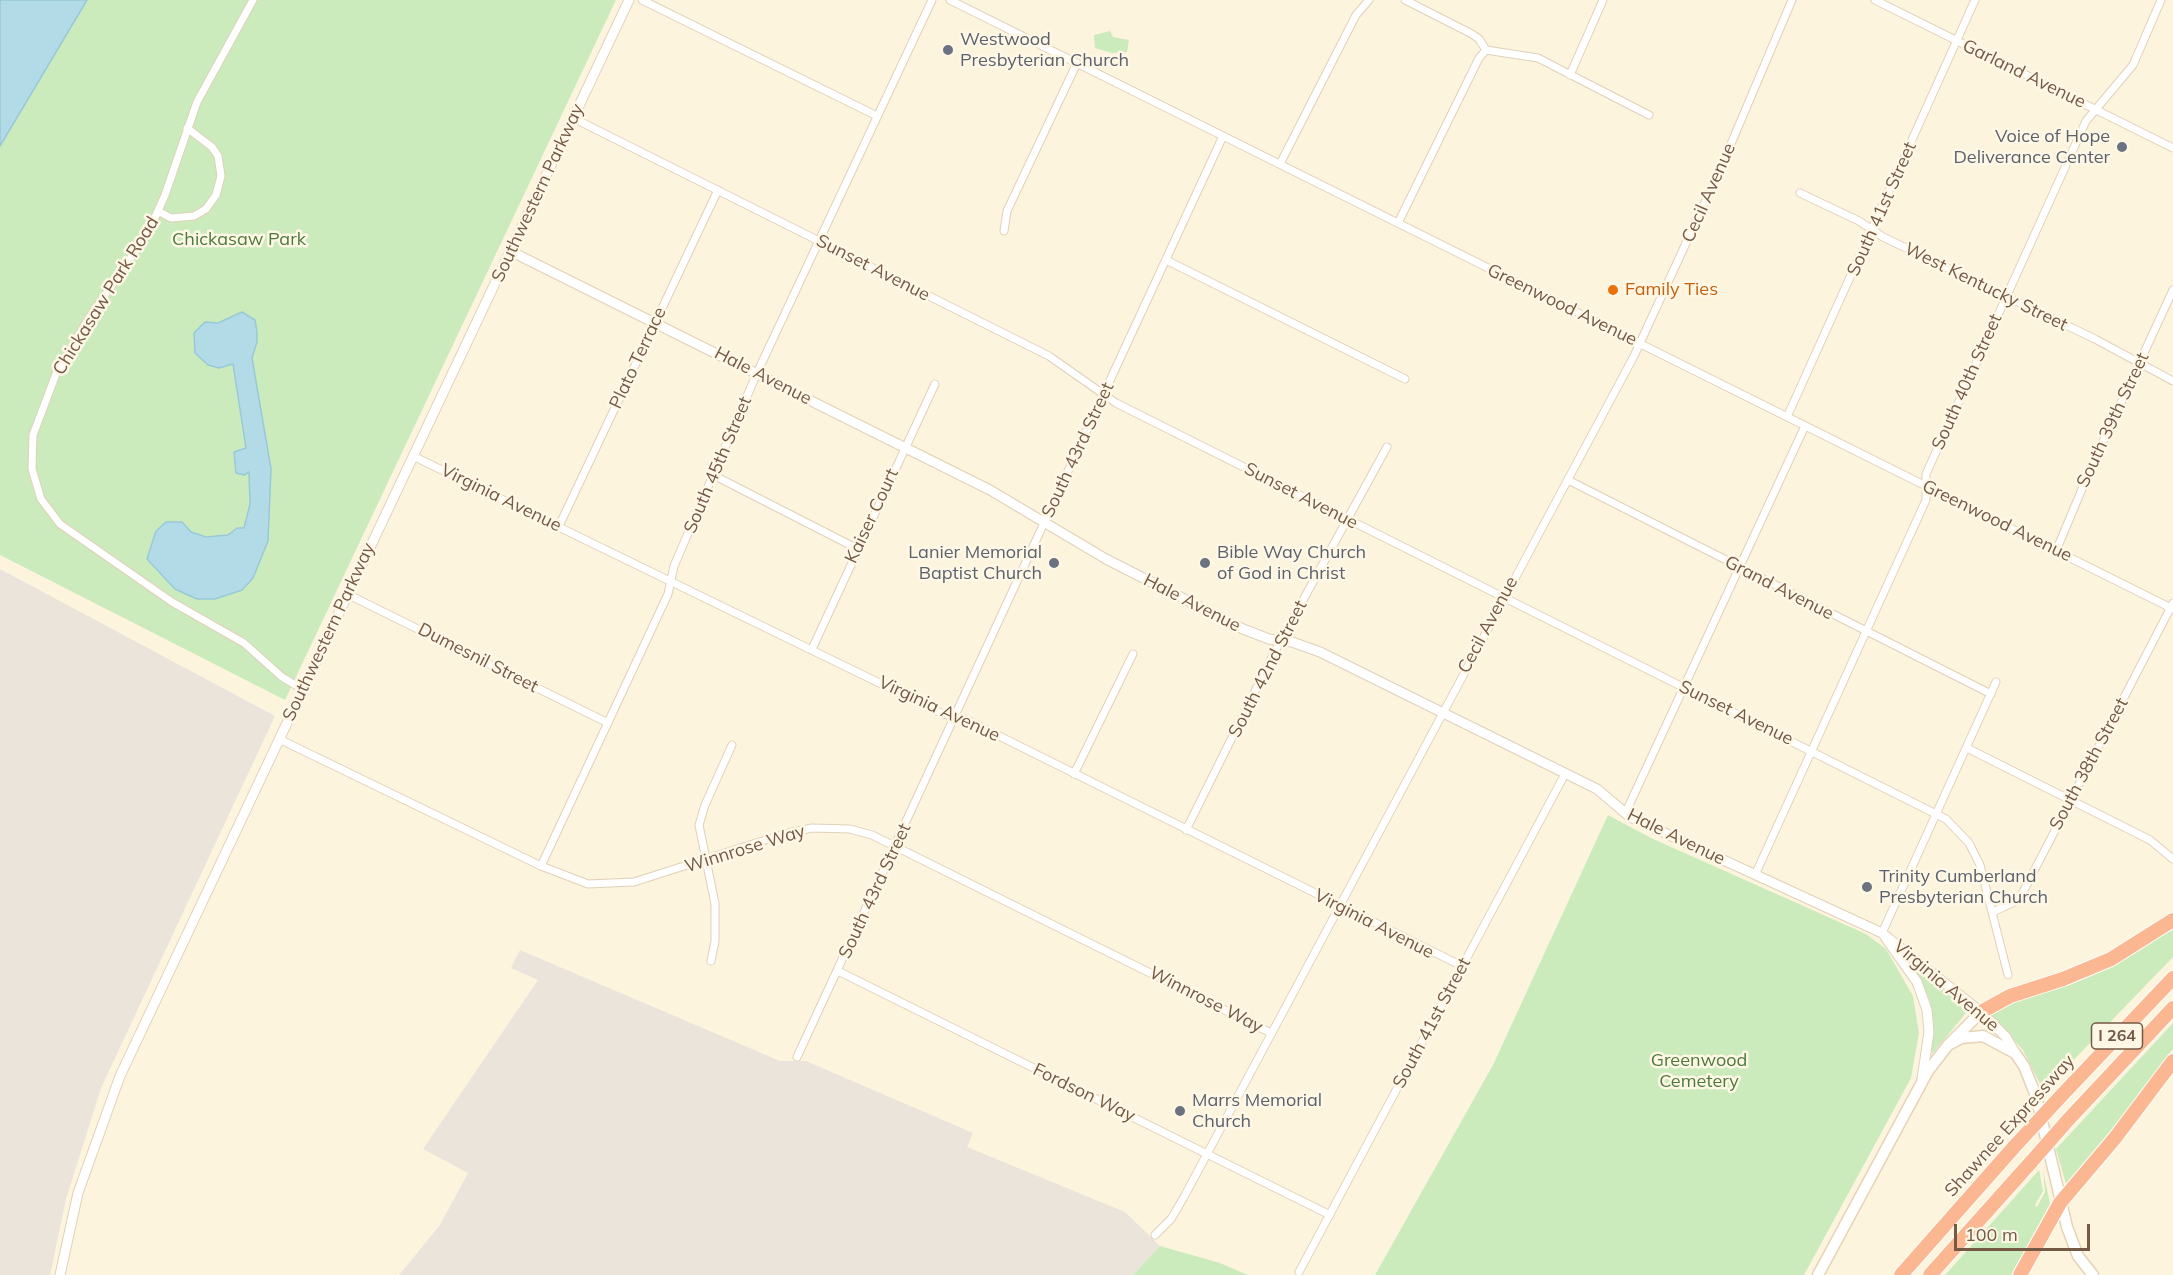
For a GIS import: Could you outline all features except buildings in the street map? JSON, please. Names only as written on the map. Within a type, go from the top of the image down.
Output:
[{"type":"highway","points":[[1981,1012],[2010,996],[2063,979],[2111,958],[2173,920]]},
{"type":"highway","name":"Shawnee Expressway","points":[[1901,1275],[2014,1147],[2173,978]]},
{"type":"highway","name":"I 264","points":[[1930,1275],[2068,1120],[2173,1008]]},
{"type":"highway","points":[[2020,1275],[2060,1203],[2115,1138],[2173,1061]]},
{"type":"main road","points":[[1818,1275],[1921,1083],[1948,1045],[1981,1012]]},
{"type":"main road","points":[[1948,1045],[1961,1038],[1983,1036],[2015,1053]]},
{"type":"main road","name":"Virginia Avenue","points":[[2015,1053],[2029,1076],[2036,1096],[2060,1203],[2073,1245],[2093,1275]]},
{"type":"street","name":"Chickasaw Park Road","points":[[253,0],[197,102],[158,211],[139,248],[85,325],[56,374],[33,435],[31,458],[34,480],[45,504],[60,524],[172,602],[243,644],[282,677],[302,689]]},
{"type":"street","name":"Southwestern Parkway","points":[[60,1275],[79,1190],[120,1076],[629,0]]},
{"type":"street","points":[[642,0],[877,116]]},
{"type":"street","name":"South 45th Street","points":[[541,867],[668,594],[675,566],[757,373],[932,0]]},
{"type":"street","name":"Greenwood Avenue","points":[[950,0],[2172,607]]},
{"type":"street","points":[[1280,165],[1356,15],[1369,0]]},
{"type":"street","points":[[1570,75],[1603,0]]},
{"type":"street","name":"Cecil Avenue","points":[[1155,1235],[1171,1219],[1640,343],[1722,165],[1792,0]]},
{"type":"street","name":"Garland Avenue","points":[[1875,0],[2173,148]]},
{"type":"street","name":"South 41st Street","points":[[1787,417],[1976,0]]},
{"type":"street","name":"South 40th Street","points":[[1755,875],[1926,500],[1926,474],[2086,121],[2133,65],[2161,0]]},
{"type":"street","points":[[1408,1],[1479,39],[1486,50],[1533,57],[1649,115]]},
{"type":"street","points":[[1398,223],[1479,58],[1486,50]]},
{"type":"street","points":[[1004,231],[1007,211],[1077,63]]},
{"type":"street","name":"Sunset Avenue","points":[[573,118],[1049,356],[1116,403],[1938,814],[1961,833],[1976,855],[2008,975]]},
{"type":"street","points":[[158,211],[171,218],[194,216],[206,209],[216,195],[221,176],[218,156],[212,147],[187,128]]},
{"type":"street","name":"South 43rd Street","points":[[796,1057],[1223,136]]},
{"type":"street","name":"Plato Terrace","points":[[559,526],[718,190]]},
{"type":"street","name":"West Kentucky Street","points":[[1800,194],[2095,339],[2173,381]]},
{"type":"street","name":"Hale Avenue","points":[[510,251],[990,490],[1106,559],[1222,618],[1256,634],[1320,652],[1597,789],[1625,814],[1882,933]]},
{"type":"street","points":[[1166,260],[1405,379]]},
{"type":"street","name":"South 39th Street","points":[[2056,551],[2173,290]]},
{"type":"street","name":"Kaiser Court","points":[[812,648],[856,548],[935,384]]},
{"type":"street","points":[[1625,814],[1805,426]]},
{"type":"street","name":"South 42nd Street","points":[[1186,830],[1281,641],[1387,447]]},
{"type":"street","name":"Virginia Avenue","points":[[413,456],[812,648],[943,714],[955,717],[1074,774],[1462,966]]},
{"type":"street","points":[[715,476],[856,548]]},
{"type":"street","name":"Grand Avenue","points":[[1568,480],[1991,694]]},
{"type":"street","name":"Dumesnil Street","points":[[347,594],[608,723]]},
{"type":"street","name":"South 38th Street","points":[[1993,912],[2016,901],[2021,896],[2172,607]]},
{"type":"street","points":[[1074,774],[1133,654]]},
{"type":"street","points":[[1921,1083],[1929,1032],[1928,1010],[1917,982],[1882,933],[1996,682]]},
{"type":"street","name":"Winnrose Way","points":[[279,739],[541,867],[573,880],[614,885],[642,880],[784,834],[821,827],[850,829],[896,845],[1271,1033]]},
{"type":"street","points":[[711,961],[715,941],[715,904],[699,831],[700,814],[732,745]]},
{"type":"street","points":[[1967,748],[2150,840],[2173,860]]},
{"type":"street","name":"South 41st Street","points":[[1299,1272],[1565,774]]},
{"type":"street","name":"Virginia Avenue","points":[[1882,933],[1981,1012],[2006,1037],[2015,1053]]},
{"type":"street","name":"Fordson Way","points":[[838,970],[1330,1215]]},
{"type":"shaded area","points":[[0,569],[275,716],[101,1088],[66,1199],[50,1275],[0,1275]]},
{"type":"shaded area","points":[[520,950],[780,1061],[806,1061],[973,1133],[967,1147],[1125,1212],[1160,1246],[1133,1275],[399,1275],[440,1225],[468,1173],[423,1149],[538,980],[511,968]]},
{"type":"green space","name":"Chickasaw Park","points":[[87,0],[616,0],[285,700],[0,555],[0,146]]},
{"type":"green space","points":[[1110,31],[1113,37],[1129,40],[1127,52],[1112,53],[1095,48],[1094,35]]},
{"type":"green space","name":"Greenwood Cemetery","points":[[1608,815],[1651,838],[1866,934],[1886,949],[1913,996],[1919,1033],[1911,1078],[1804,1275],[1375,1275],[1493,1065]]},
{"type":"green space","points":[[2173,924],[2173,957],[2061,1073],[2042,1088],[2023,1050],[1990,1016],[1990,1012]]},
{"type":"green space","points":[[1900,952],[1948,992],[1966,1013],[1932,1054],[1931,1004],[1922,981]]},
{"type":"green space","points":[[2173,1023],[2173,1049],[2085,1166],[2066,1184],[2056,1149]]},
{"type":"green space","points":[[2039,1170],[2043,1191],[2035,1205],[2037,1207],[2045,1192],[2043,1170],[2050,1204],[2011,1275],[1945,1275]]},
{"type":"green space","points":[[1160,1246],[1220,1263],[1248,1275],[1133,1275]]},
{"type":"water","points":[[0,0],[87,0],[0,146]]},
{"type":"water","points":[[242,312],[255,320],[257,332],[257,342],[252,358],[271,469],[268,541],[253,578],[242,590],[215,599],[197,599],[175,589],[147,559],[156,531],[166,522],[182,522],[191,532],[206,537],[228,535],[237,528],[244,528],[250,504],[249,472],[244,475],[236,473],[234,452],[246,448],[233,364],[219,368],[208,365],[195,353],[194,333],[205,322],[218,323]]},
{"type":"place","name":"Westwood Presbyterian Church","points":[[948,50]]},
{"type":"place","name":"Voice of Hope Deliverance Center","points":[[2122,147]]},
{"type":"place","name":"Family Ties","points":[[1613,290]]},
{"type":"place","name":"Lanier Memorial Baptist Church","points":[[1054,563]]},
{"type":"place","name":"Bible Way Church of God in Christ","points":[[1205,563]]},
{"type":"place","name":"Trinity Cumberland Presbyterian Church","points":[[1867,887]]},
{"type":"place","name":"Marrs Memorial Church","points":[[1180,1111]]}]
